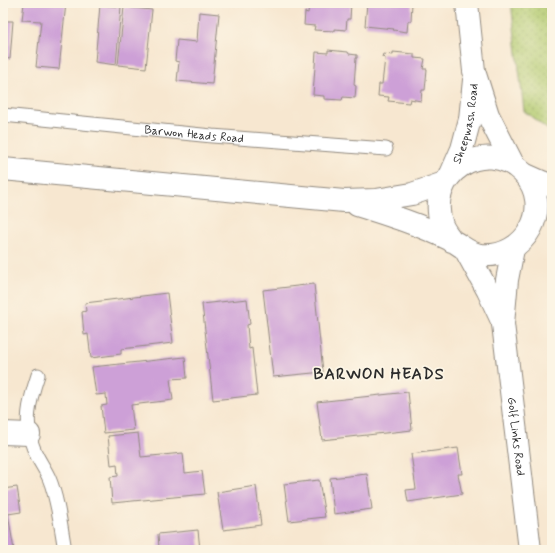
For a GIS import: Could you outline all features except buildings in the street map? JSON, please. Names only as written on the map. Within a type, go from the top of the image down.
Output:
[{"type":"main road","name":"Sheepwash Road","points":[[447,179],[462,149],[470,118],[474,71],[467,3]]},
{"type":"main road","name":"Sheepwash Road","points":[[474,71],[488,115],[519,169]]},
{"type":"main road","points":[[3,169],[344,201],[376,200],[412,194],[447,179],[464,164],[480,158],[497,158],[552,186]]},
{"type":"main road","points":[[519,169],[533,188],[537,204],[534,221],[519,243]]},
{"type":"main road","points":[[447,179],[440,193],[439,210],[443,226],[459,246]]},
{"type":"main road","points":[[344,201],[387,215],[480,255],[497,254],[552,224]]},
{"type":"main road","name":"Golf Links Road","points":[[519,243],[507,280],[503,324],[530,550]]},
{"type":"main road","name":"Golf Links Road","points":[[459,246],[488,291],[503,324]]},
{"type":"main road","points":[[3,433],[29,434]]},
{"type":"lane","name":"Barwon Heads Road","points":[[3,115],[212,136],[386,149]]},
{"type":"lane","points":[[38,375],[28,409],[29,434],[35,451],[50,479],[65,550]]},
{"type":"green space","points":[[511,3],[552,3],[552,133],[524,111]]},
{"type":"district","name":"BARWON HEADS","points":[[379,373]]}]
